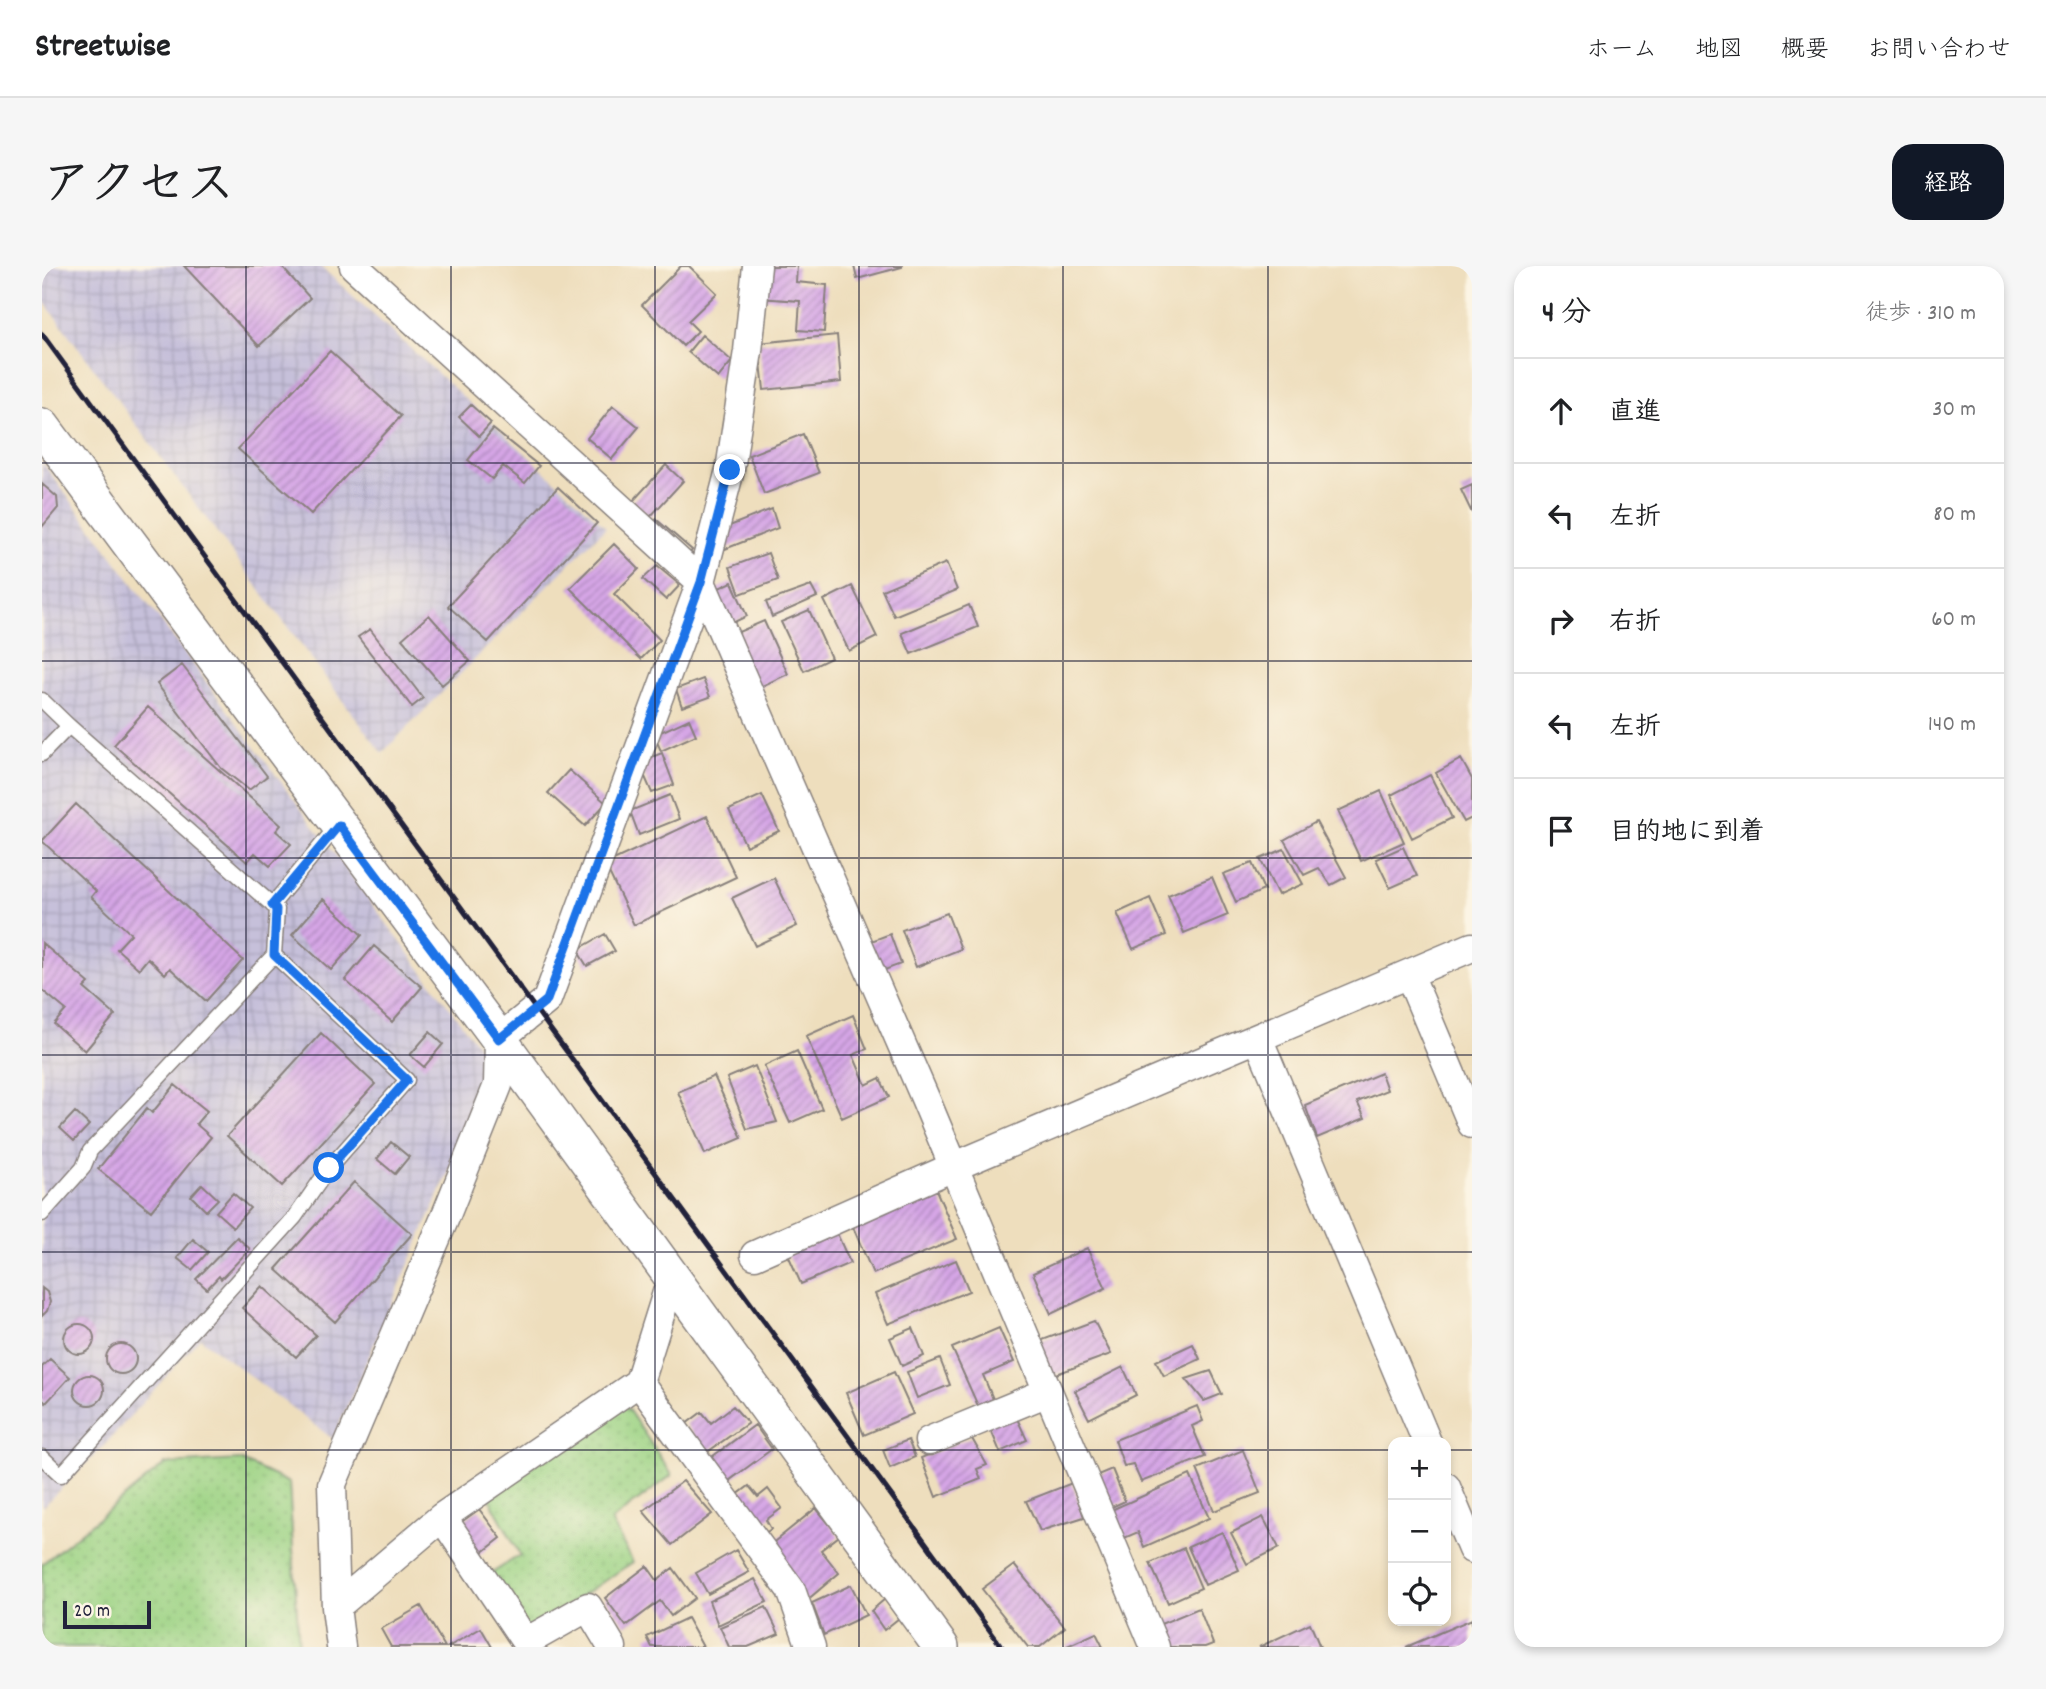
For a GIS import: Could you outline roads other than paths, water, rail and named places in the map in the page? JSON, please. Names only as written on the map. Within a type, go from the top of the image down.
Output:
[{"type":"street","points":[[354,266],[701,582],[903,1047],[1155,1647]]},
{"type":"street","points":[[341,1647],[336,1606],[332,1484],[498,1085],[499,1039],[547,1000],[701,582],[730,470],[748,351],[757,266]]},
{"type":"street","points":[[42,426],[499,1039],[941,1647]]},
{"type":"street","points":[[755,1255],[953,1167],[1472,947]]},
{"type":"street","points":[[1409,974],[1472,1124]]},
{"type":"street","points":[[1258,1038],[1425,1437]]},
{"type":"street","points":[[336,1606],[442,1517],[639,1382],[672,1277]]},
{"type":"street","points":[[639,1382],[790,1590],[811,1647]]},
{"type":"street","points":[[929,1441],[1048,1392]]},
{"type":"street","points":[[1451,1499],[1472,1549]]},
{"type":"street","points":[[442,1517],[526,1642],[588,1607],[612,1647]]},
{"type":"lane","points":[[42,699],[276,909],[274,955],[90,1151],[83,1168],[42,1214]]},
{"type":"lane","points":[[42,754],[69,726]]},
{"type":"lane","points":[[272,905],[339,825]]},
{"type":"lane","points":[[42,1457],[61,1475],[295,1217],[329,1168],[407,1080],[274,955]]},
{"type":"railway","points":[[42,334],[1002,1647]]}]
